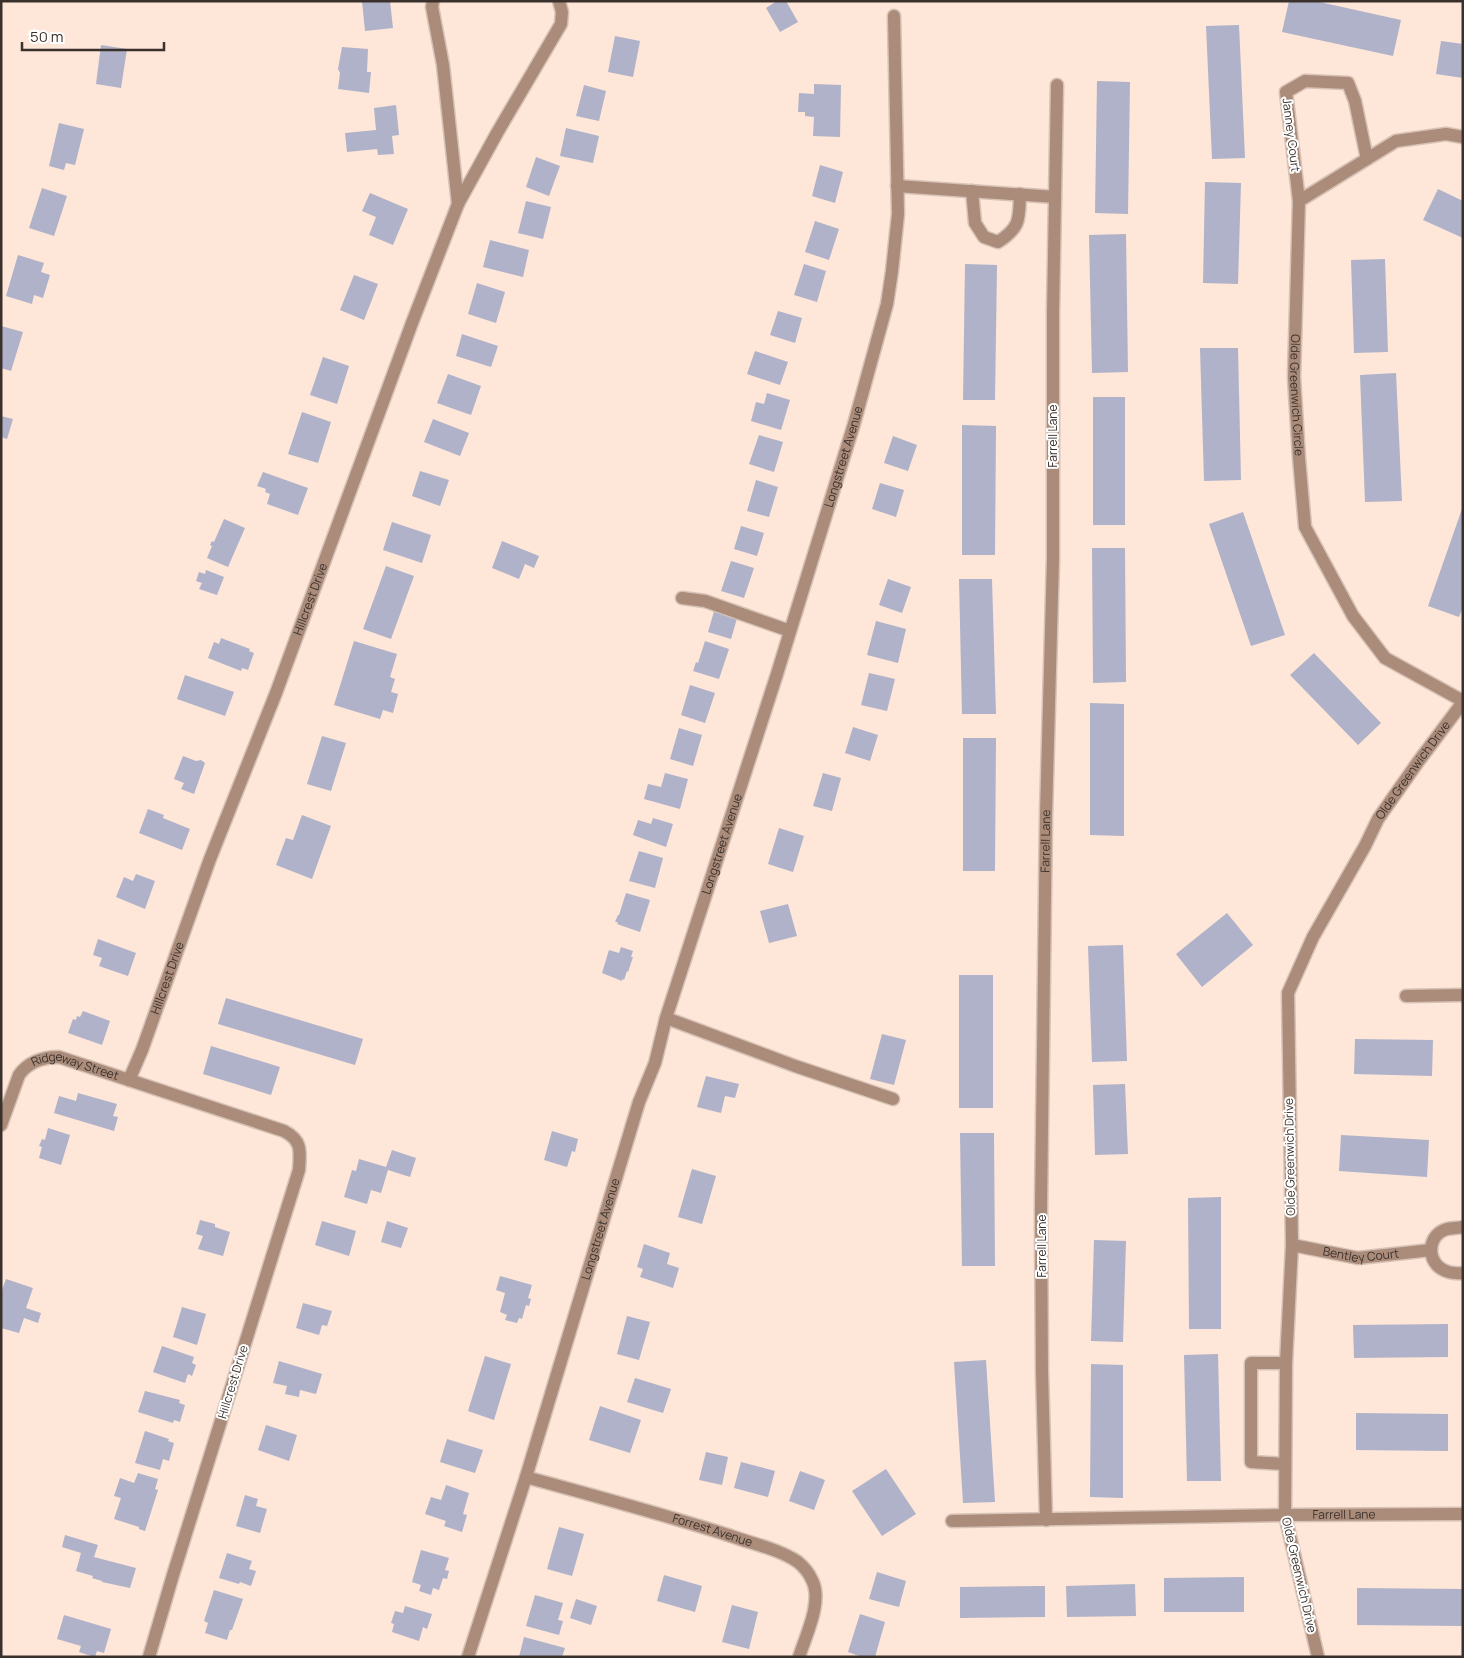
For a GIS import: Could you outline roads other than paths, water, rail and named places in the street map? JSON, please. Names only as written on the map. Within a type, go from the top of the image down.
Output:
[{"type":"street","points":[[433,1],[432,7],[444,65],[458,204]]},
{"type":"street","name":"Hillcrest Drive","points":[[149,1657],[299,1170],[300,1149],[296,1141],[284,1131],[129,1080],[142,1050],[210,859],[276,693],[415,315],[458,204],[496,133],[561,24],[562,12],[559,1]]},
{"type":"street","name":"Longstreet Avenue","points":[[468,1657],[526,1477],[639,1102],[655,1063],[666,1018],[790,631],[854,424],[887,304],[898,214],[894,16]]},
{"type":"street","name":"Janney Court","points":[[1299,201],[1286,92],[1292,88],[1305,80],[1348,83],[1355,101],[1367,159]]},
{"type":"street","name":"Farrell Lane","points":[[1046,1520],[1042,1372],[1042,1208],[1046,835],[1053,559],[1053,313],[1057,85]]},
{"type":"street","points":[[1299,201],[1396,140],[1446,134],[1463,137]]},
{"type":"street","points":[[897,186],[1055,197]]},
{"type":"street","points":[[972,191],[975,223],[984,237],[998,242],[1009,235],[1019,222],[1020,194]]},
{"type":"street","name":"Olde Greenwich Circle","points":[[1299,201],[1294,377],[1306,527],[1353,616],[1385,658],[1463,702]]},
{"type":"street","points":[[682,598],[705,601],[790,631]]},
{"type":"street","name":"Olde Greenwich Drive","points":[[1318,1657],[1285,1515],[1286,1364],[1292,1245],[1288,993],[1313,937],[1365,846],[1378,818],[1463,702]]},
{"type":"street","points":[[1406,996],[1463,994]]},
{"type":"street","points":[[666,1018],[795,1066],[893,1099]]},
{"type":"street","name":"Ridgeway Street","points":[[1,1125],[19,1076],[33,1062],[46,1057],[59,1057],[129,1080]]},
{"type":"street","points":[[1463,1227],[1445,1229],[1438,1234],[1431,1250],[1437,1266],[1445,1272],[1453,1274],[1463,1272]]},
{"type":"street","name":"Bentley Court","points":[[1292,1245],[1358,1258],[1431,1250]]},
{"type":"street","points":[[1285,1464],[1251,1462],[1251,1363],[1286,1364]]},
{"type":"street","name":"Forrest Avenue","points":[[526,1477],[686,1521],[776,1551],[798,1562],[806,1570],[816,1592],[815,1606],[799,1657]]},
{"type":"street","name":"Farrell Lane","points":[[952,1521],[1463,1514]]}]
